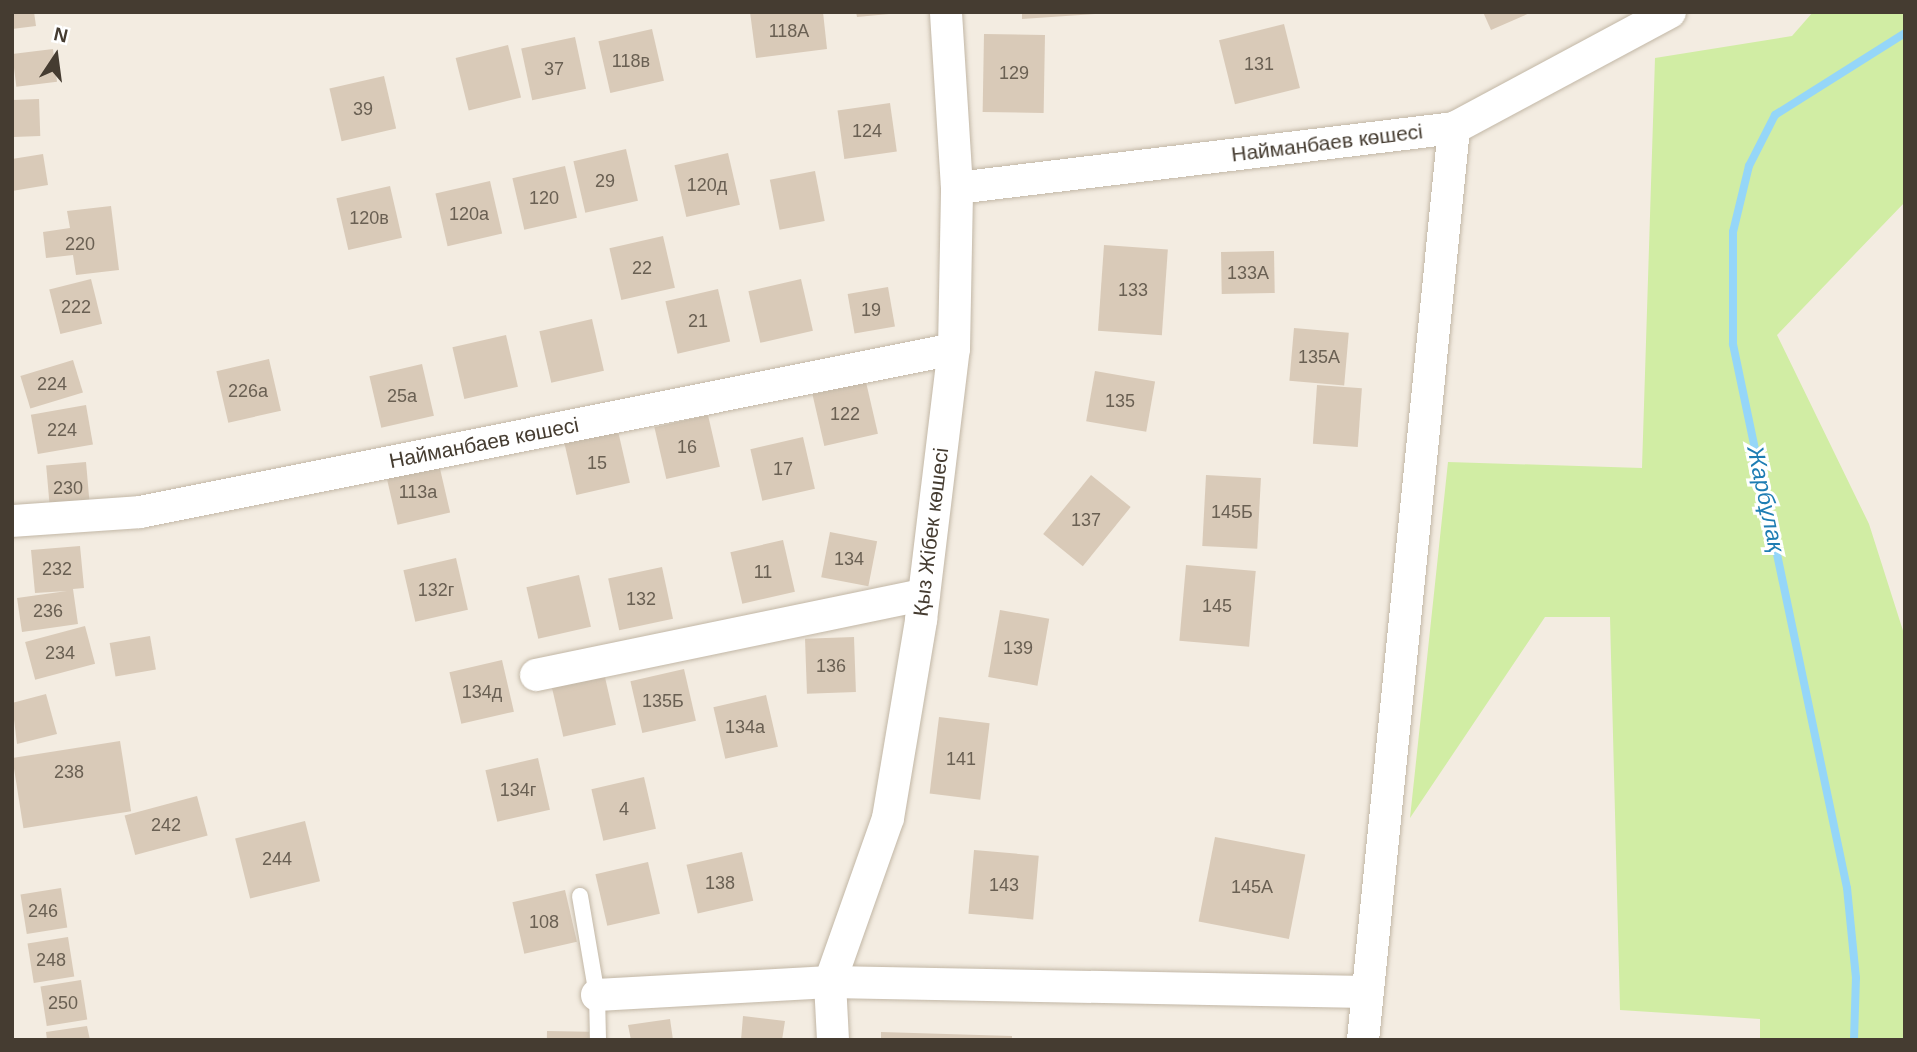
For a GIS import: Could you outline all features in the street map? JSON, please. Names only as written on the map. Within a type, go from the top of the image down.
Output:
[{"type":"street","name":"Қыз Жібек көшесі","points":[[833,1040],[830,982],[888,818],[924,595],[954,349],[957,188],[946,12]]},
{"type":"street","name":"Найманбаев көшесі","points":[[957,188],[1454,128],[1670,12]]},
{"type":"street","points":[[1363,1040],[1454,128]]},
{"type":"street","name":"Найманбаев көшесі","points":[[12,521],[140,512],[954,349]]},
{"type":"street","points":[[536,675],[924,595]]},
{"type":"street","points":[[597,995],[830,982],[1366,992]]},
{"type":"lane","points":[[580,896],[597,995],[598,1040]]},
{"type":"green space","points":[[1813,12],[1905,12],[1905,202],[1777,335],[1869,524],[1905,637],[1905,1040],[1760,1040],[1760,1019],[1620,1010],[1610,617],[1545,617],[1410,818],[1448,462],[1642,468],[1655,58],[1792,36]]},
{"type":"building","points":[[12,12],[34,12],[36,26],[12,29]]},
{"type":"building","points":[[750,12],[823,12],[827,49],[756,58]]},
{"type":"building","points":[[856,12],[889,12],[889,14],[857,17]]},
{"type":"building","points":[[1022,12],[1095,12],[1095,14],[1022,19]]},
{"type":"building","points":[[1483,12],[1532,12],[1491,30]]},
{"type":"building","points":[[1284,24],[1300,88],[1235,104],[1219,40]]},
{"type":"building","points":[[652,29],[664,81],[610,93],[598,41]]},
{"type":"building","points":[[984,34],[1045,35],[1044,113],[983,112]]},
{"type":"building","points":[[575,37],[586,89],[532,100],[521,48]]},
{"type":"building","points":[[508,45],[521,97],[469,110],[456,58]]},
{"type":"building","points":[[53,49],[57,82],[16,87],[12,54]]},
{"type":"building","points":[[384,76],[396,129],[342,141],[329,89]]},
{"type":"building","points":[[39,99],[40,136],[13,137],[12,100]]},
{"type":"building","points":[[890,103],[897,152],[844,159],[838,110]]},
{"type":"building","points":[[626,149],[638,201],[585,213],[573,161]]},
{"type":"building","points":[[728,153],[740,205],[686,217],[674,165]]},
{"type":"building","points":[[43,154],[48,185],[12,191],[12,159]]},
{"type":"building","points":[[565,166],[577,218],[524,230],[512,178]]},
{"type":"building","points":[[815,171],[825,221],[780,230],[770,180]]},
{"type":"building","points":[[490,181],[502,234],[448,246],[435,194]]},
{"type":"building","points":[[390,186],[402,238],[348,250],[336,198]]},
{"type":"building","points":[[111,206],[119,270],[76,275],[73,255],[46,258],[43,232],[70,228],[67,211]]},
{"type":"building","points":[[663,236],[675,288],[621,300],[609,248]]},
{"type":"building","points":[[1104,245],[1168,249],[1162,335],[1098,331]]},
{"type":"building","points":[[1274,251],[1275,293],[1222,294],[1221,252]]},
{"type":"building","points":[[91,279],[102,324],[60,334],[49,289]]},
{"type":"building","points":[[801,279],[813,331],[760,343],[748,291]]},
{"type":"building","points":[[888,287],[895,326],[855,334],[848,294]]},
{"type":"building","points":[[718,289],[730,342],[678,354],[665,301]]},
{"type":"building","points":[[592,319],[604,371],[551,383],[539,331]]},
{"type":"building","points":[[1294,328],[1349,333],[1344,386],[1289,381]]},
{"type":"building","points":[[506,335],[518,387],[464,399],[452,347]]},
{"type":"building","points":[[269,359],[281,411],[228,423],[216,371]]},
{"type":"building","points":[[73,360],[83,393],[30,409],[20,376]]},
{"type":"building","points":[[422,364],[434,416],[381,428],[369,376]]},
{"type":"building","points":[[1095,371],[1155,382],[1146,432],[1086,421]]},
{"type":"building","points":[[866,382],[878,434],[824,446],[812,394]]},
{"type":"building","points":[[1317,385],[1362,388],[1358,447],[1313,444]]},
{"type":"building","points":[[86,405],[93,444],[38,454],[31,415]]},
{"type":"building","points":[[708,415],[720,467],[666,479],[654,427]]},
{"type":"building","points":[[618,431],[630,483],[576,495],[564,443]]},
{"type":"building","points":[[803,437],[815,489],[762,501],[750,449]]},
{"type":"building","points":[[438,460],[450,513],[398,525],[385,472]]},
{"type":"building","points":[[86,462],[90,511],[50,514],[46,465]]},
{"type":"building","points":[[1091,475],[1131,507],[1083,566],[1043,534]]},
{"type":"building","points":[[1206,475],[1261,478],[1257,549],[1202,546]]},
{"type":"building","points":[[830,532],[877,541],[868,586],[821,577]]},
{"type":"building","points":[[783,540],[795,592],[742,604],[730,552]]},
{"type":"building","points":[[80,546],[84,588],[73,589],[78,624],[22,632],[17,598],[67,591],[35,593],[31,550]]},
{"type":"building","points":[[456,558],[468,610],[415,622],[403,570]]},
{"type":"building","points":[[1186,565],[1256,571],[1249,647],[1179,641]]},
{"type":"building","points":[[662,567],[673,619],[619,630],[608,578]]},
{"type":"building","points":[[579,575],[591,627],[538,639],[526,587]]},
{"type":"building","points":[[1000,610],[1049,619],[1037,686],[988,677]]},
{"type":"building","points":[[85,626],[95,664],[35,680],[25,642]]},
{"type":"building","points":[[150,636],[156,669],[116,677],[110,643]]},
{"type":"building","points":[[854,637],[856,692],[807,694],[805,639]]},
{"type":"building","points":[[502,660],[514,712],[461,724],[449,672]]},
{"type":"building","points":[[684,669],[696,721],[642,733],[630,681]]},
{"type":"building","points":[[604,673],[616,725],[563,737],[551,685]]},
{"type":"building","points":[[46,694],[57,734],[17,744],[12,703]]},
{"type":"building","points":[[766,695],[778,747],[725,759],[713,707]]},
{"type":"building","points":[[939,717],[990,723],[980,800],[930,793]]},
{"type":"building","points":[[120,741],[131,811],[23,828],[12,758]]},
{"type":"building","points":[[538,758],[550,810],[497,822],[485,770]]},
{"type":"building","points":[[644,777],[656,829],[603,841],[591,789]]},
{"type":"building","points":[[197,796],[208,836],[135,855],[125,815]]},
{"type":"building","points":[[305,821],[320,881],[250,899],[235,838]]},
{"type":"building","points":[[1215,837],[1305,855],[1289,939],[1199,921]]},
{"type":"building","points":[[974,850],[1039,856],[1033,919],[968,914]]},
{"type":"building","points":[[742,852],[753,901],[698,914],[686,865]]},
{"type":"building","points":[[648,862],[660,914],[607,926],[595,874]]},
{"type":"building","points":[[61,888],[67,928],[27,934],[21,894]]},
{"type":"building","points":[[565,890],[577,942],[524,954],[512,902]]},
{"type":"building","points":[[68,937],[74,977],[34,983],[28,943]]},
{"type":"building","points":[[81,980],[87,1020],[47,1026],[41,986]]},
{"type":"building","points":[[743,1016],[785,1021],[782,1040],[741,1040]]},
{"type":"building","points":[[670,1019],[673,1040],[631,1040],[628,1025]]},
{"type":"building","points":[[87,1026],[90,1040],[47,1040],[46,1032]]},
{"type":"building","points":[[547,1031],[589,1032],[589,1040],[547,1040]]},
{"type":"building","points":[[881,1032],[1012,1036],[1012,1040],[881,1040]]},
{"type":"waterway","name":"Жарбұлақ","points":[[1854,1040],[1856,978],[1847,888],[1733,344],[1733,232],[1749,166],[1775,115],[1905,33]]}]
